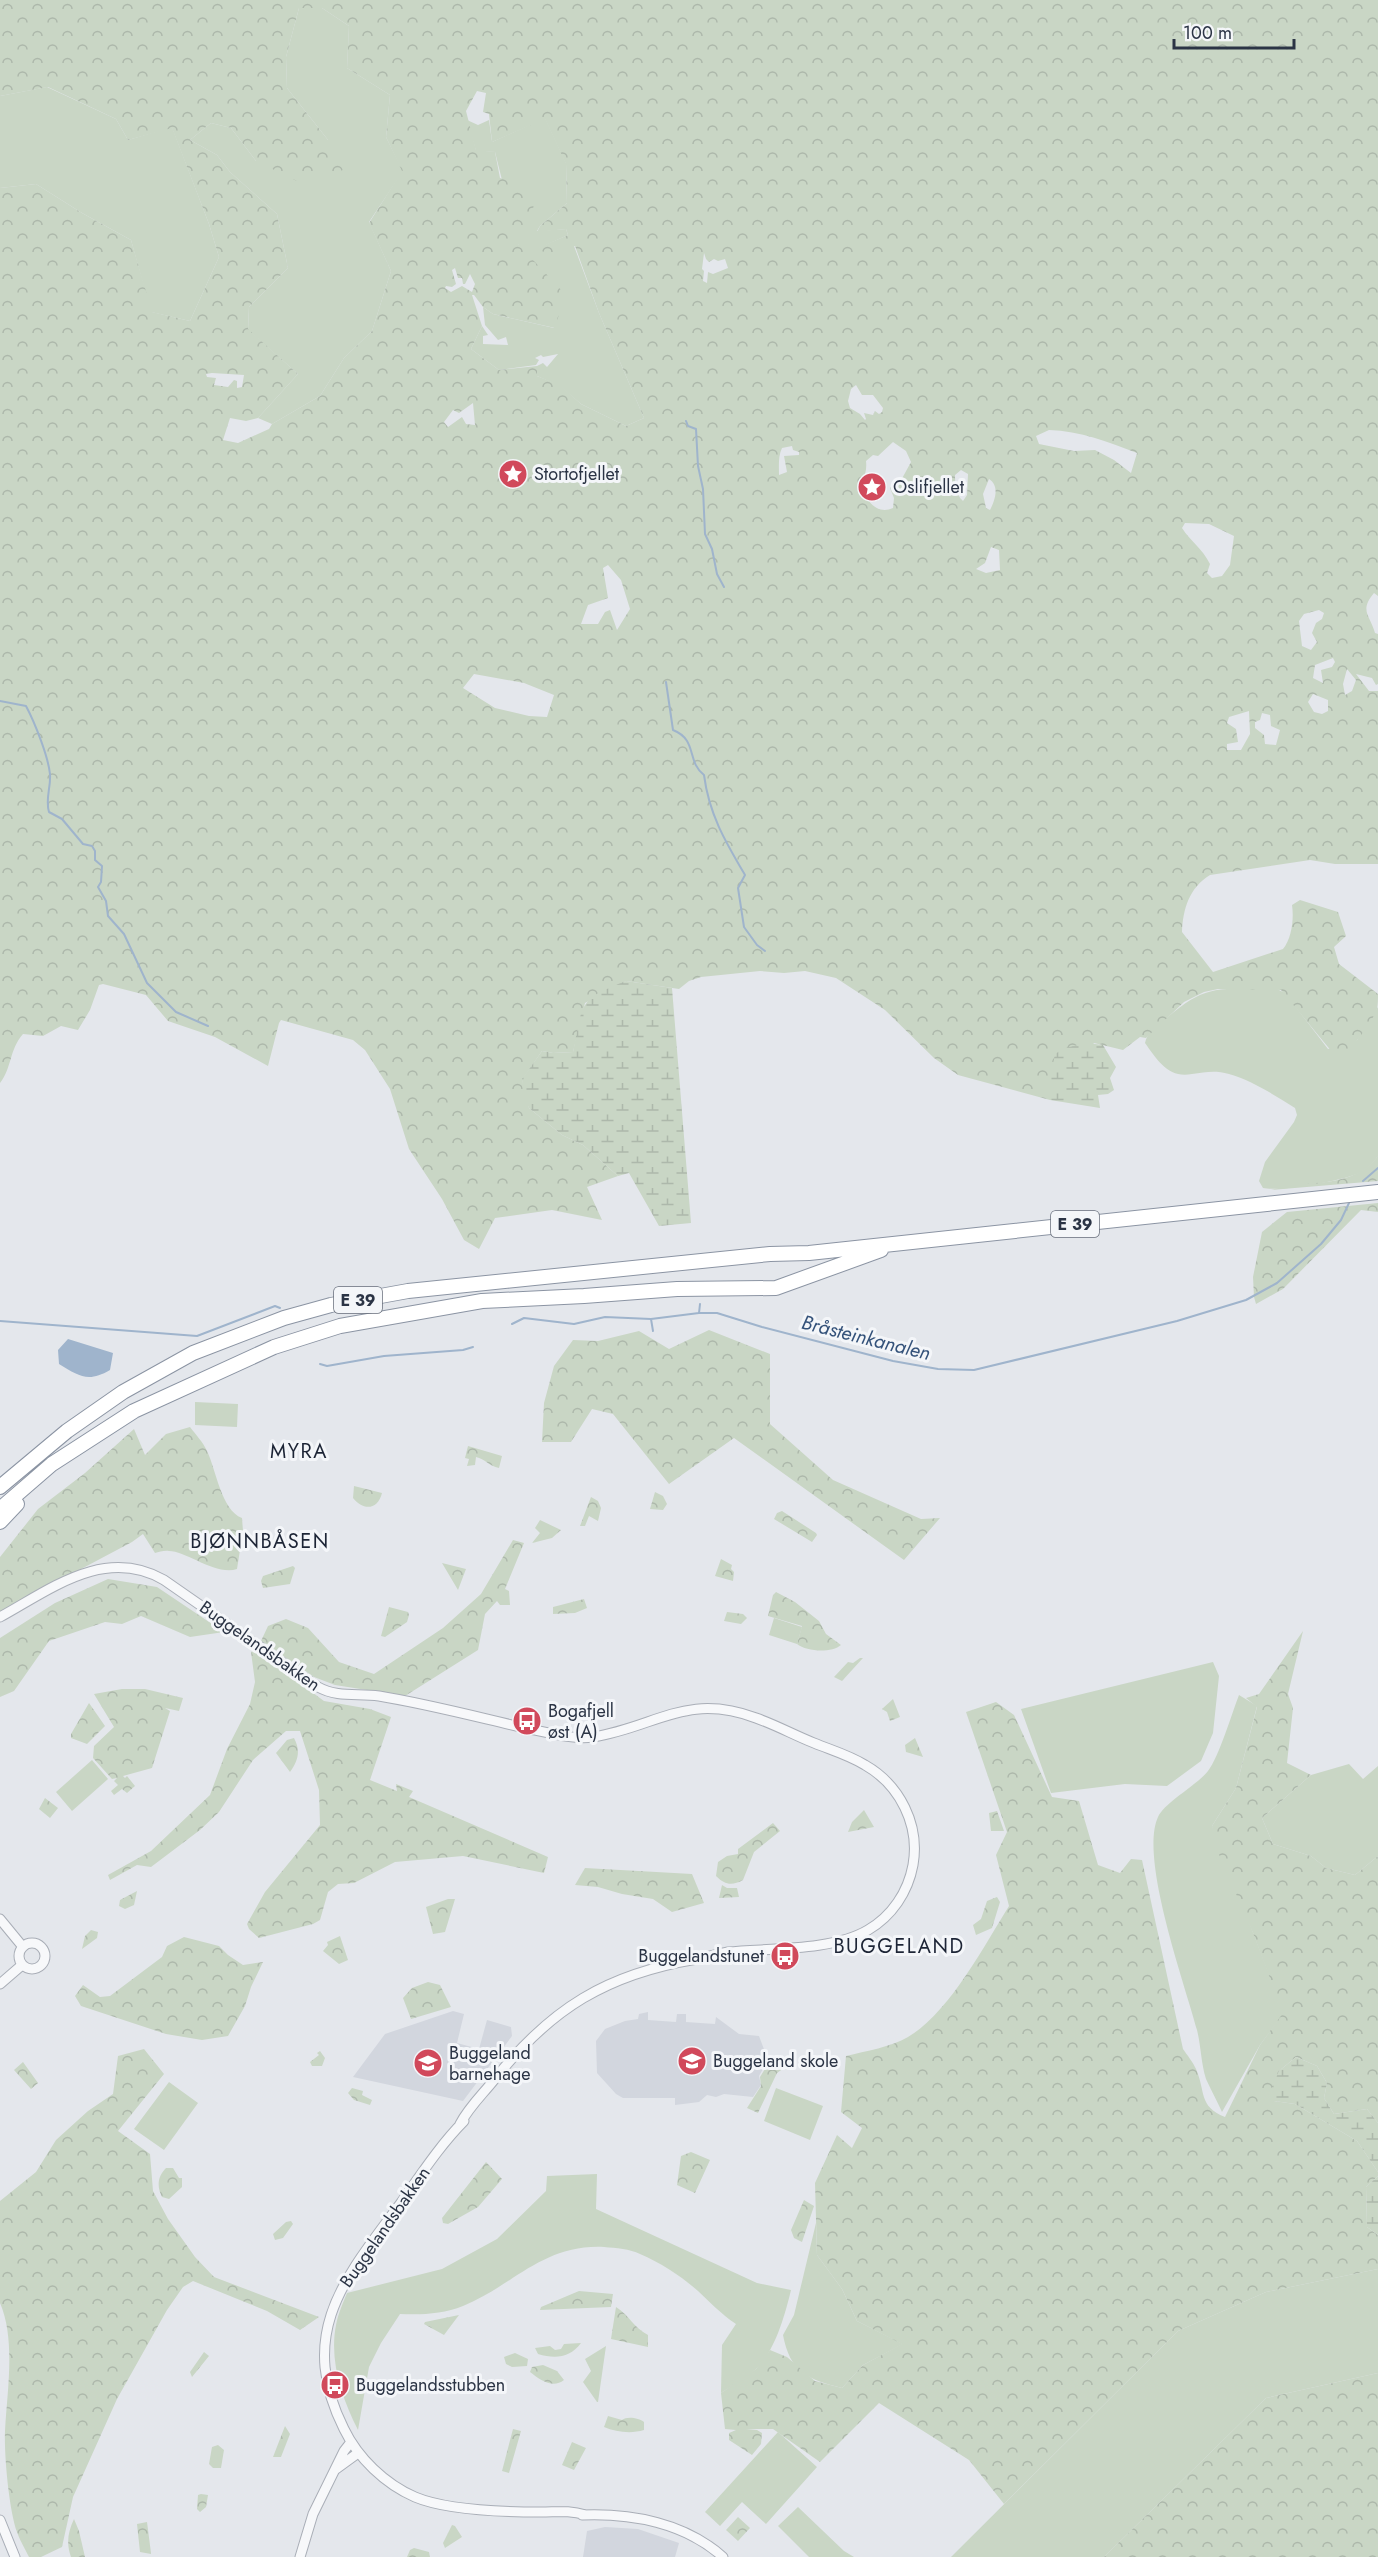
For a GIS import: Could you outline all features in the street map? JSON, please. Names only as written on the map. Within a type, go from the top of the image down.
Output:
[{"type":"highway","name":"E 39","points":[[0,1487],[87,1416],[157,1372],[193,1353],[252,1328],[363,1298],[429,1288],[1371,1193]]},
{"type":"highway","name":"E 39","points":[[0,1509],[52,1464],[113,1423],[176,1390],[274,1347],[340,1326],[482,1301],[677,1289],[776,1288],[903,1242]]},
{"type":"highway","name":"E 39","points":[[0,1522],[52,1464]]},
{"type":"street","name":"Buggelandsbakken","points":[[0,1617],[91,1570],[108,1567],[136,1569],[164,1580],[318,1687],[333,1694],[380,1696],[571,1736],[609,1732],[681,1710],[714,1709],[740,1713],[763,1720],[865,1764],[883,1778],[900,1799],[911,1824],[915,1850],[906,1887],[891,1912],[867,1931],[839,1941],[745,1952],[728,1957],[711,1956],[640,1971],[595,1992],[559,2013],[531,2037],[485,2091],[475,2110],[460,2124],[342,2283],[330,2316],[324,2345],[326,2374],[333,2405],[358,2454],[393,2485],[428,2501],[511,2511],[568,2510],[586,2515],[623,2517],[659,2523],[697,2538],[723,2557]]},
{"type":"street","points":[[0,1918],[23,1947]]},
{"type":"street","points":[[35,1943],[43,1947],[46,1955],[44,1963],[38,1969],[29,1969],[22,1965],[19,1958],[23,1947],[35,1943]]},
{"type":"street","points":[[0,1984],[22,1965]]},
{"type":"street","points":[[300,2557],[313,2514],[351,2442]]},
{"type":"street","points":[[334,2471],[358,2454]]},
{"type":"street","points":[[0,2520],[15,2557]]},
{"type":"shaded area","name":"Buggeland barnehage","points":[[453,2011],[464,2014],[457,2043],[479,2049],[487,2020],[511,2027],[512,2036],[463,2101],[353,2077],[385,2034]]},
{"type":"shaded area","points":[[648,2012],[648,2020],[676,2022],[677,2014],[686,2014],[686,2022],[715,2024],[716,2017],[739,2034],[759,2036],[768,2060],[759,2076],[761,2085],[753,2097],[707,2095],[699,2102],[675,2105],[675,2098],[623,2098],[616,2094],[597,2073],[596,2041],[605,2029],[625,2021],[638,2019],[639,2014]]},
{"type":"shaded area","points":[[605,2527],[638,2529],[679,2543],[675,2557],[583,2557],[587,2531]]},
{"type":"green space","points":[[0,0],[1378,0],[1378,596],[1374,593],[1366,609],[1375,633],[1378,634],[1378,684],[1376,685],[1372,678],[1356,674],[1369,691],[1378,691],[1378,864],[1335,864],[1310,860],[1210,875],[1197,886],[1188,900],[1182,932],[1213,972],[1283,949],[1292,928],[1292,905],[1300,900],[1338,912],[1346,936],[1334,947],[1339,964],[1378,994],[1377,1009],[1365,1029],[1347,1051],[1337,1058],[1281,990],[1218,989],[1204,992],[1184,1002],[1146,1038],[1140,1037],[1123,1050],[1094,1043],[1050,1100],[958,1075],[934,1058],[885,1010],[836,978],[805,971],[784,973],[760,971],[701,977],[689,981],[679,989],[626,981],[585,1003],[573,1052],[542,1051],[522,1080],[529,1108],[562,1135],[583,1145],[618,1176],[587,1187],[602,1220],[552,1210],[495,1218],[479,1249],[464,1240],[442,1199],[409,1149],[390,1089],[365,1050],[353,1040],[281,1020],[268,1066],[215,1037],[168,1021],[146,995],[103,984],[99,985],[90,1010],[78,1030],[61,1026],[43,1036],[23,1034],[15,1046],[7,1071],[0,1083],[0,188],[36,184],[131,240],[152,312],[190,321],[219,257],[209,224],[172,128],[128,140],[116,119],[48,87],[0,96]],"holes":[[[299,8],[322,8],[349,26],[347,68],[390,95],[386,137],[402,171],[369,223],[391,271],[372,331],[344,358],[320,396],[272,424],[269,429],[238,443],[223,440],[230,418],[246,421],[258,418],[298,374],[248,329],[249,307],[288,268],[277,214],[230,172],[217,155],[190,140],[211,123],[231,128],[256,161],[303,184],[343,170],[328,140],[287,88],[286,57]],[[477,91],[486,93],[483,112],[489,114],[492,142],[545,119],[566,164],[567,203],[540,226],[537,232],[566,229],[568,235],[535,249],[554,255],[575,246],[599,313],[644,418],[626,426],[581,404],[560,385],[537,376],[537,366],[499,370],[471,349],[482,326],[472,295],[493,314],[555,328],[565,294],[518,244],[541,189],[500,178],[495,152],[476,150],[466,111]],[[704,253],[709,262],[714,259],[718,261],[725,259],[728,268],[713,274],[708,272],[707,283],[703,281]],[[455,268],[463,284],[470,274],[475,284],[472,292],[462,286],[451,292],[445,288],[446,286],[452,287],[456,284],[452,270]],[[206,374],[244,375],[242,387],[237,388],[237,381],[234,380],[228,387],[214,385],[216,378],[207,377]],[[856,385],[862,395],[873,395],[883,408],[879,414],[875,411],[873,415],[864,413],[865,420],[850,408],[848,401],[851,389]],[[473,403],[475,425],[466,424],[462,417],[448,427],[444,422],[453,410],[459,413]],[[1049,430],[1072,432],[1137,453],[1131,473],[1114,460],[1095,450],[1074,451],[1039,444],[1036,436]],[[893,442],[906,451],[911,462],[899,484],[893,484],[890,488],[894,498],[893,508],[881,510],[871,504],[868,499],[864,487],[866,461],[873,455],[878,456]],[[792,446],[793,450],[799,452],[799,455],[784,456],[787,472],[779,475],[779,458],[782,448]],[[961,470],[968,474],[967,495],[963,501],[957,493],[955,475]],[[989,479],[995,489],[995,498],[990,510],[986,508],[983,494]],[[1185,523],[1209,524],[1234,536],[1230,565],[1222,576],[1212,578],[1207,573],[1210,564],[1182,528]],[[991,547],[999,550],[1000,570],[986,573],[976,569],[985,563]],[[608,565],[621,580],[630,609],[617,630],[610,610],[605,612],[598,624],[581,624],[588,605],[608,598],[603,568]],[[1319,610],[1324,613],[1312,633],[1317,642],[1311,650],[1302,646],[1299,621],[1304,614]],[[1333,658],[1335,662],[1332,667],[1321,670],[1323,683],[1313,678],[1315,665]],[[1347,669],[1356,680],[1352,691],[1345,695],[1343,684]],[[474,674],[524,683],[554,695],[547,717],[529,716],[495,708],[463,688]],[[1313,694],[1328,700],[1328,711],[1322,714],[1314,712],[1308,702]],[[1249,711],[1250,734],[1241,750],[1227,750],[1227,744],[1238,742],[1236,729],[1227,723],[1229,717]],[[1262,713],[1270,715],[1271,726],[1280,730],[1276,745],[1265,744],[1264,735],[1255,728],[1255,722],[1260,720]]]},
{"type":"green space","points":[[299,8],[322,8],[349,26],[347,68],[390,95],[386,137],[403,171],[369,222],[391,271],[372,331],[344,358],[320,396],[272,424],[258,418],[298,374],[248,330],[249,307],[288,268],[277,214],[230,172],[217,155],[190,140],[211,123],[231,128],[256,161],[328,140],[287,88],[286,57]]},
{"type":"green space","points":[[47,87],[116,119],[128,140],[172,127],[209,224],[219,257],[190,321],[151,312],[131,240],[36,184],[0,188],[0,96]]},
{"type":"green space","points":[[545,118],[566,163],[567,203],[537,231],[566,229],[568,235],[537,249],[574,246],[599,313],[644,418],[626,426],[581,404],[560,386],[537,376],[537,366],[543,363],[547,367],[558,354],[543,357],[541,355],[535,358],[539,360],[536,365],[499,370],[471,349],[482,326],[488,335],[483,336],[483,344],[508,345],[506,337],[498,340],[485,325],[483,307],[493,314],[554,328],[518,244],[495,152],[476,151],[467,120],[478,125],[489,120],[492,142]]},
{"type":"green space","points":[[626,981],[672,988],[691,1223],[659,1226],[629,1173],[618,1176],[583,1145],[562,1135],[529,1108],[523,1094],[522,1079],[542,1051],[573,1052],[585,1005],[599,993]]},
{"type":"green space","points":[[1277,989],[1285,993],[1328,1049],[1357,1040],[1378,1007],[1378,1156],[1361,1172],[1312,1185],[1263,1188],[1259,1181],[1265,1162],[1294,1122],[1297,1115],[1295,1108],[1255,1084],[1229,1074],[1211,1072],[1184,1075],[1170,1071],[1159,1062],[1145,1043],[1154,1029],[1176,1010],[1199,996],[1220,990]]},
{"type":"green space","points":[[1087,1043],[1103,1045],[1116,1067],[1110,1078],[1114,1090],[1108,1094],[1098,1095],[1100,1108],[1050,1100],[1050,1079],[1055,1054],[1065,1048]]},
{"type":"green space","points":[[1378,1156],[1378,1181],[1271,1190],[1342,1179],[1368,1167]]},
{"type":"green space","points":[[1378,1203],[1378,1212],[1361,1210],[1283,1289],[1256,1304],[1253,1277],[1262,1232],[1287,1212]]},
{"type":"green space","points":[[709,1330],[770,1354],[770,1424],[833,1480],[921,1519],[940,1518],[904,1560],[734,1438],[669,1484],[613,1414],[592,1409],[571,1442],[542,1442],[544,1403],[554,1366],[573,1340],[598,1341],[639,1331],[669,1349]]},
{"type":"green space","points":[[195,1402],[238,1404],[237,1427],[195,1425]]},
{"type":"green space","points":[[190,1427],[207,1451],[229,1507],[242,1518],[243,1531],[237,1569],[220,1569],[176,1552],[155,1553],[143,1534],[0,1612],[0,1557],[38,1509],[85,1473],[134,1429],[145,1455],[166,1434]]},
{"type":"green space","points":[[468,1446],[502,1456],[499,1468],[476,1457],[475,1465],[467,1466],[469,1459],[465,1458]]},
{"type":"green space","points":[[354,1486],[382,1493],[380,1499],[370,1507],[361,1505],[353,1498]]},
{"type":"green space","points":[[655,1492],[663,1496],[667,1504],[663,1510],[650,1509]]},
{"type":"green space","points":[[591,1497],[598,1501],[601,1508],[598,1521],[589,1516],[585,1526],[580,1526]]},
{"type":"green space","points":[[782,1511],[816,1533],[812,1542],[774,1519],[777,1513]]},
{"type":"green space","points":[[540,1520],[561,1530],[552,1538],[532,1543],[540,1533],[535,1528]]},
{"type":"green space","points":[[513,1540],[524,1543],[505,1589],[509,1591],[510,1605],[500,1605],[497,1601],[485,1614],[478,1650],[405,1696],[335,1685],[314,1677],[261,1641],[268,1626],[286,1619],[308,1628],[339,1662],[374,1674],[443,1628],[481,1594]]},
{"type":"green space","points":[[721,1559],[732,1565],[733,1581],[715,1576]]},
{"type":"green space","points":[[442,1563],[466,1569],[458,1590]]},
{"type":"green space","points":[[293,1566],[295,1568],[290,1584],[263,1588],[261,1581],[263,1576]]},
{"type":"green space","points":[[108,1579],[157,1587],[224,1632],[190,1637],[141,1616],[122,1624],[105,1622],[49,1641],[14,1691],[0,1697],[0,1638],[55,1603]]},
{"type":"green space","points":[[776,1592],[795,1602],[819,1621],[826,1634],[841,1645],[837,1648],[819,1651],[797,1644],[802,1626],[768,1616],[773,1595]]},
{"type":"green space","points":[[584,1599],[587,1608],[575,1613],[553,1614],[553,1607]]},
{"type":"green space","points":[[389,1607],[408,1612],[409,1615],[407,1622],[385,1637],[381,1636]]},
{"type":"green space","points":[[727,1612],[743,1614],[747,1618],[741,1624],[724,1621]]},
{"type":"green space","points":[[774,1618],[802,1627],[797,1644],[769,1635]]},
{"type":"green space","points":[[1303,1631],[1288,1694],[1293,1708],[1287,1763],[1311,1775],[1262,1818],[1273,1844],[1311,1856],[1326,1868],[1355,1875],[1378,1856],[1378,2123],[1367,2109],[1334,2114],[1324,2098],[1327,2083],[1317,2066],[1296,2057],[1279,2071],[1274,2101],[1295,2104],[1357,2141],[1378,2172],[1378,2176],[1366,2187],[1367,2227],[1378,2235],[1378,2269],[1266,2292],[1178,2331],[1004,2504],[969,2460],[879,2403],[820,2462],[773,2429],[746,2429],[762,2433],[761,2444],[752,2455],[729,2440],[729,2433],[736,2430],[725,2429],[721,2393],[756,2369],[770,2350],[787,2357],[815,2381],[842,2388],[863,2365],[902,2344],[857,2321],[842,2289],[817,2255],[815,2183],[837,2135],[852,2148],[862,2128],[841,2112],[846,2056],[894,2043],[908,2037],[923,2026],[938,2012],[965,1978],[1009,1906],[996,1855],[1007,1832],[966,1712],[996,1702],[1014,1715],[1052,1797],[1079,1801],[1098,1865],[1120,1873],[1131,1859],[1142,1860],[1183,2049],[1196,2069],[1204,2098],[1210,2108],[1225,2117],[1260,2045],[1283,2013],[1253,1933],[1214,1843],[1212,1826],[1236,1788],[1257,1707],[1246,1698],[1259,1694]]},
{"type":"green space","points":[[255,1650],[324,1701],[370,1709],[391,1717],[370,1780],[397,1791],[396,1784],[413,1791],[409,1797],[548,1857],[544,1873],[463,1856],[395,1862],[354,1883],[338,1884],[328,1892],[320,1920],[313,1924],[259,1938],[247,1924],[265,1892],[320,1825],[319,1790],[300,1731],[286,1731],[253,1760],[219,1812],[200,1830],[151,1867],[137,1865],[110,1880],[108,1875],[151,1851],[210,1795],[227,1749],[250,1704],[255,1682],[251,1652]]},
{"type":"green space","points":[[863,1658],[842,1681],[834,1677],[848,1662],[853,1663]]},
{"type":"green space","points":[[1213,1662],[1219,1676],[1213,1733],[1201,1761],[1167,1786],[1125,1784],[1051,1793],[1021,1709]]},
{"type":"green space","points":[[122,1689],[145,1689],[183,1698],[179,1711],[165,1708],[170,1711],[152,1768],[123,1776],[125,1778],[127,1776],[135,1786],[127,1793],[122,1789],[114,1795],[111,1791],[118,1785],[114,1781],[117,1778],[112,1779],[93,1758],[94,1746],[114,1727],[94,1694]]},
{"type":"green space","points":[[1239,1695],[1257,1706],[1236,1788],[1212,1826],[1284,2013],[1260,2045],[1222,2112],[1206,2079],[1197,2030],[1166,1922],[1154,1861],[1154,1836],[1158,1817],[1162,1811],[1208,1771],[1221,1746]]},
{"type":"green space","points":[[893,1699],[900,1717],[890,1721],[887,1712],[882,1709]]},
{"type":"green space","points":[[89,1703],[105,1726],[87,1744],[71,1738],[71,1734]]},
{"type":"green space","points":[[294,1738],[298,1756],[290,1772],[276,1753],[287,1740]]},
{"type":"green space","points":[[915,1738],[923,1757],[906,1752],[905,1745]]},
{"type":"green space","points":[[92,1760],[108,1779],[72,1811],[56,1792]]},
{"type":"green space","points":[[1349,1764],[1363,1779],[1378,1766],[1378,1856],[1355,1875],[1326,1868],[1311,1856],[1273,1844],[1262,1818],[1311,1775]]},
{"type":"green space","points":[[45,1798],[58,1808],[50,1818],[39,1809]]},
{"type":"green space","points":[[864,1810],[874,1827],[848,1832],[852,1822]]},
{"type":"green space","points":[[997,1811],[1004,1831],[991,1831],[989,1813]]},
{"type":"green space","points":[[773,1823],[780,1831],[754,1852],[743,1880],[729,1884],[716,1876],[718,1862],[727,1856],[738,1854],[738,1849]]},
{"type":"green space","points":[[585,1868],[692,1874],[704,1903],[672,1912],[653,1899],[598,1887],[575,1885]]},
{"type":"green space","points":[[722,1885],[727,1888],[737,1888],[739,1897],[719,1898]]},
{"type":"green space","points":[[137,1891],[134,1905],[125,1909],[119,1906],[120,1900]]},
{"type":"green space","points":[[997,1897],[1000,1902],[992,1928],[976,1935],[973,1925],[981,1919],[987,1901]]},
{"type":"green space","points":[[448,1899],[455,1899],[445,1932],[433,1934],[426,1907]]},
{"type":"green space","points":[[91,1930],[98,1932],[97,1938],[82,1949],[85,1936]]},
{"type":"green space","points":[[340,1936],[348,1960],[339,1964],[323,1951],[328,1945],[327,1942]]},
{"type":"green space","points":[[184,1937],[219,1946],[243,1965],[263,1962],[245,2006],[228,2036],[202,2040],[166,2034],[81,2006],[75,1996],[83,1985],[100,1997],[110,1996],[162,1957],[167,1946]]},
{"type":"green space","points":[[428,1982],[440,1985],[451,2007],[411,2019],[403,1998],[412,1988]]},
{"type":"green space","points":[[144,2049],[164,2074],[118,2131],[150,2154],[153,2191],[168,2219],[195,2257],[214,2277],[319,2317],[300,2330],[267,2311],[193,2281],[183,2287],[167,2310],[117,2399],[73,2497],[62,2547],[41,2557],[29,2557],[14,2522],[6,2468],[5,2431],[9,2349],[8,2333],[0,2303],[0,2201],[36,2172],[56,2140],[88,2111],[113,2094],[118,2056]]},
{"type":"green space","points":[[320,2051],[325,2058],[322,2066],[312,2066],[310,2062],[319,2055],[317,2053]]},
{"type":"green space","points":[[1296,2057],[1317,2066],[1327,2083],[1324,2098],[1334,2114],[1367,2109],[1378,2123],[1378,2172],[1357,2141],[1295,2104],[1274,2101],[1270,2091],[1279,2071]]},
{"type":"green space","points":[[771,2059],[791,2063],[777,2073],[758,2113],[747,2108],[761,2086],[760,2077]]},
{"type":"green space","points":[[23,2062],[38,2083],[31,2089],[14,2070]]},
{"type":"green space","points":[[169,2082],[198,2103],[164,2150],[134,2129]]},
{"type":"green space","points":[[352,2088],[363,2091],[362,2095],[372,2100],[370,2105],[354,2100],[348,2093]]},
{"type":"green space","points":[[776,2088],[823,2106],[810,2140],[764,2121]]},
{"type":"green space","points":[[691,2152],[710,2160],[695,2193],[677,2185],[681,2156]]},
{"type":"green space","points":[[486,2162],[502,2179],[478,2207],[448,2224],[443,2223],[442,2218]]},
{"type":"green space","points":[[166,2168],[173,2168],[179,2178],[182,2178],[182,2187],[169,2199],[162,2197],[159,2190],[159,2178]]},
{"type":"green space","points":[[597,2174],[596,2209],[757,2283],[791,2290],[774,2343],[756,2369],[721,2393],[722,2345],[736,2324],[685,2280],[636,2252],[604,2247],[583,2248],[563,2252],[546,2259],[463,2306],[448,2311],[400,2314],[369,2367],[358,2430],[338,2379],[334,2352],[337,2321],[347,2293],[442,2269],[497,2239],[546,2191],[547,2176]]},
{"type":"green space","points":[[1378,2176],[1378,2235],[1367,2227],[1366,2187]]},
{"type":"green space","points":[[804,2200],[814,2206],[802,2242],[794,2238],[791,2230]]},
{"type":"green space","points":[[291,2221],[293,2224],[283,2238],[275,2240],[273,2234],[286,2222]]},
{"type":"green space","points":[[816,2223],[817,2255],[842,2289],[857,2321],[903,2344],[863,2365],[842,2388],[819,2381],[802,2372],[790,2358],[783,2335],[794,2315]]},
{"type":"green space","points":[[1378,2269],[1378,2373],[1266,2398],[1104,2557],[951,2557],[1178,2331],[1266,2292]]},
{"type":"green space","points":[[579,2291],[613,2294],[611,2307],[540,2310],[541,2307]]},
{"type":"green space","points":[[616,2307],[648,2335],[648,2347],[611,2339]]},
{"type":"green space","points":[[459,2315],[444,2335],[424,2324],[425,2322]]},
{"type":"green space","points":[[581,2343],[572,2352],[556,2357],[538,2354],[535,2348],[550,2346],[555,2350],[561,2349],[564,2344]]},
{"type":"green space","points":[[606,2346],[597,2402],[583,2382],[591,2371],[585,2359]]},
{"type":"green space","points":[[204,2352],[209,2356],[192,2377],[190,2372]]},
{"type":"green space","points":[[515,2353],[528,2359],[527,2366],[512,2367],[506,2364],[504,2357]]},
{"type":"green space","points":[[543,2365],[557,2371],[564,2380],[551,2384],[530,2372],[532,2367]]},
{"type":"green space","points":[[1378,2373],[1378,2557],[1104,2557],[1266,2398]]},
{"type":"green space","points":[[608,2416],[622,2420],[639,2419],[644,2422],[644,2430],[624,2432],[604,2427]]},
{"type":"green space","points":[[285,2426],[290,2434],[281,2457],[273,2457]]},
{"type":"green space","points":[[513,2429],[521,2431],[509,2473],[502,2471]]},
{"type":"green space","points":[[778,2432],[817,2467],[766,2524],[742,2502],[720,2526],[705,2512]]},
{"type":"green space","points":[[572,2442],[586,2448],[574,2470],[562,2465]]},
{"type":"green space","points":[[218,2445],[224,2450],[221,2468],[213,2468],[209,2464],[212,2447]]},
{"type":"green space","points":[[198,2495],[208,2495],[206,2507],[200,2512],[197,2509]]},
{"type":"green space","points":[[798,2507],[844,2551],[854,2557],[809,2557],[778,2526]]},
{"type":"green space","points":[[738,2517],[750,2528],[738,2541],[726,2530]]},
{"type":"green space","points":[[74,2519],[85,2557],[71,2557],[69,2552],[68,2538]]},
{"type":"green space","points":[[147,2522],[151,2554],[140,2552],[137,2524]]},
{"type":"green space","points":[[452,2525],[462,2537],[445,2548],[443,2543]]},
{"type":"green space","points":[[414,2548],[429,2552],[430,2557],[407,2557],[410,2550]]},
{"type":"water","points":[[68,1339],[113,1353],[110,1370],[89,1377],[72,1372],[59,1364],[58,1350]]},
{"type":"waterway","points":[[686,421],[688,426],[696,429],[698,466],[703,489],[705,534],[712,549],[717,574],[724,587]]},
{"type":"waterway","points":[[666,682],[673,730],[686,739],[695,763],[704,775],[714,815],[745,875],[738,888],[744,927],[757,945],[765,951]]},
{"type":"waterway","points":[[0,701],[26,706],[41,740],[49,767],[49,812],[62,819],[83,844],[92,846],[95,851],[95,860],[102,866],[101,882],[98,887],[106,901],[108,916],[124,934],[147,983],[176,1012],[208,1026]]},
{"type":"waterway","name":"Bråsteinkanalen","points":[[1363,1181],[1378,1168]]},
{"type":"waterway","name":"Bråsteinkanalen","points":[[512,1324],[524,1318],[574,1324],[605,1317],[651,1319],[717,1313],[893,1361],[938,1369],[974,1370],[1177,1321],[1246,1300],[1277,1283],[1321,1244],[1341,1220],[1349,1203]]},
{"type":"waterway","points":[[699,1313],[700,1304]]},
{"type":"waterway","points":[[0,1321],[197,1336],[275,1306],[280,1308]]},
{"type":"waterway","points":[[651,1319],[653,1331]]},
{"type":"waterway","name":"Bråsteinkanalen","points":[[320,1364],[327,1366],[384,1356],[463,1350],[473,1347]]},
{"type":"place","name":"Stortofjellet","points":[[513,474]]},
{"type":"place","name":"Oslifjellet","points":[[872,487]]},
{"type":"place","name":"Bogafjell øst (A)","points":[[527,1721]]},
{"type":"place","name":"Buggelandstunet","points":[[785,1956]]},
{"type":"place","name":"Buggeland skole","points":[[692,2061]]},
{"type":"place","name":"Buggeland barnehage","points":[[428,2063]]},
{"type":"place","name":"Buggelandsstubben","points":[[335,2385]]},
{"type":"district","name":"MYRA","points":[[299,1451]]},
{"type":"district","name":"BJØNNBÅSEN","points":[[260,1541]]},
{"type":"district","name":"BUGGELAND","points":[[899,1946]]}]
